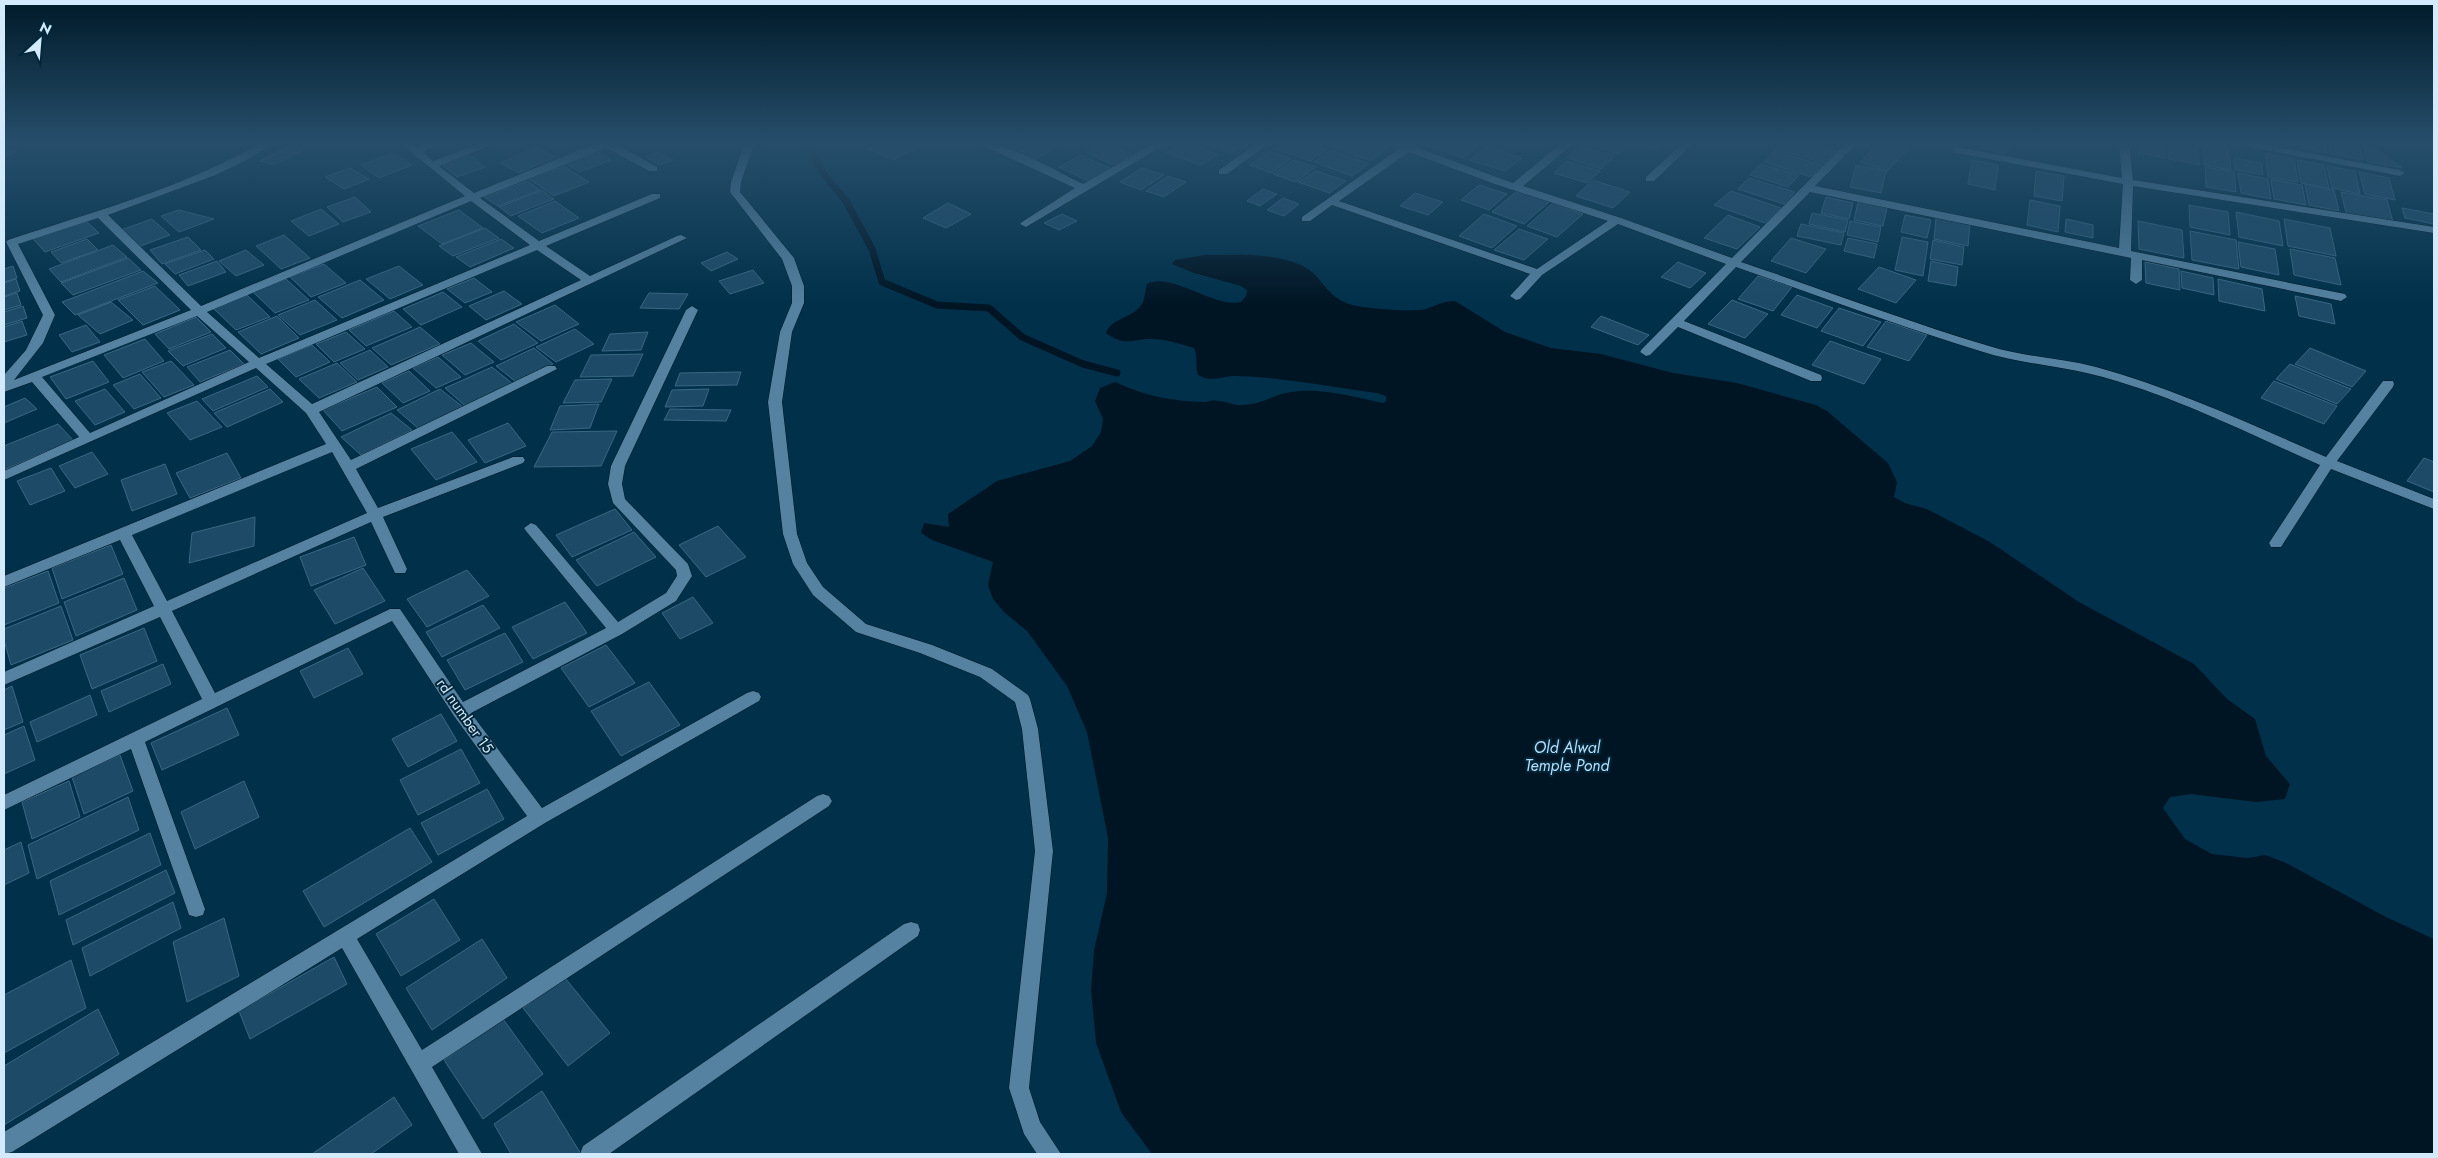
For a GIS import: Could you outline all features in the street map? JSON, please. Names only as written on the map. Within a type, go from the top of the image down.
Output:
[{"type":"street","points":[[4,382],[23,363],[42,337],[49,315],[8,244],[149,196]]},
{"type":"street","points":[[468,196],[536,246],[589,280]]},
{"type":"street","points":[[4,388],[199,311],[475,196]]},
{"type":"street","points":[[4,476],[257,363],[656,196]]},
{"type":"street","points":[[738,196],[788,258],[798,286],[798,303],[786,332],[775,402],[790,534],[800,564],[818,591],[861,628],[926,649],[986,672],[1022,699],[1030,729],[1044,851],[1019,1088],[1031,1127],[1050,1154]]},
{"type":"street","points":[[1026,224],[1070,196]]},
{"type":"street","points":[[1306,219],[1341,196]]},
{"type":"street","points":[[1543,196],[1617,220],[1734,263],[1985,349],[2034,362],[2092,370],[2141,385],[2180,399],[2328,463],[2434,504]]},
{"type":"street","points":[[1646,352],[1800,196]]},
{"type":"street","points":[[1848,196],[2341,297]]},
{"type":"street","points":[[2129,196],[2131,253],[2136,280]]},
{"type":"street","points":[[2218,196],[2434,230]]},
{"type":"street","points":[[1333,202],[1538,273]]},
{"type":"street","points":[[99,213],[199,311],[311,410],[348,467],[375,515],[400,570]]},
{"type":"street","points":[[1516,296],[1538,273],[1617,220]]},
{"type":"street","points":[[311,410],[681,238]]},
{"type":"street","points":[[460,711],[616,630],[671,597],[685,576],[683,568],[618,500],[615,484],[618,466],[692,310]]},
{"type":"street","points":[[1676,322],[1816,378]]},
{"type":"street","points":[[348,467],[551,369]]},
{"type":"street","points":[[33,375],[87,438]]},
{"type":"street","points":[[2276,544],[2328,463],[2388,384]]},
{"type":"street","points":[[4,582],[334,446]]},
{"type":"street","points":[[4,679],[375,515],[518,460]]},
{"type":"street","points":[[531,528],[616,630]]},
{"type":"street","points":[[4,803],[212,703],[124,533]]},
{"type":"street","name":"rd number 15","points":[[212,703],[395,613],[460,711],[539,818]]},
{"type":"street","points":[[4,1144],[539,818],[753,697]]},
{"type":"street","points":[[136,740],[196,909]]},
{"type":"street","points":[[418,1064],[822,801]]},
{"type":"street","points":[[591,1154],[911,930]]},
{"type":"street","points":[[345,936],[471,1154]]},
{"type":"water","name":"Old Alwal Temple Pond","points":[[1205,255],[1255,255],[1280,258],[1303,266],[1316,276],[1332,294],[1346,303],[1388,310],[1418,310],[1455,301],[1505,332],[1551,348],[1601,354],[1673,373],[1737,383],[1816,405],[1827,411],[1888,463],[1897,482],[1894,497],[1905,503],[1927,509],[1990,542],[2079,602],[2194,664],[2227,699],[2255,719],[2266,756],[2290,784],[2285,799],[2256,802],[2191,794],[2170,797],[2163,808],[2185,839],[2212,854],[2248,858],[2265,855],[2284,862],[2386,917],[2434,939],[2434,1154],[1152,1154],[1121,1112],[1096,1043],[1091,990],[1094,950],[1107,893],[1108,838],[1087,732],[1067,686],[1027,631],[1004,612],[993,599],[988,585],[993,562],[932,540],[921,533],[924,523],[949,527],[948,514],[997,481],[1070,461],[1092,446],[1101,432],[1103,419],[1095,401],[1100,388],[1115,382],[1138,391],[1170,399],[1206,402],[1220,401],[1238,405],[1249,405],[1285,393],[1302,391],[1337,393],[1383,403],[1386,401],[1386,396],[1377,393],[1289,380],[1235,376],[1208,379],[1198,375],[1194,348],[1157,339],[1123,341],[1106,333],[1118,320],[1138,309],[1143,302],[1147,284],[1157,281],[1168,282],[1230,303],[1241,302],[1246,296],[1247,290],[1241,286],[1194,273],[1172,264],[1175,260]]},
{"type":"building","points":[[487,196],[524,196],[498,206],[484,197]]},
{"type":"building","points":[[527,196],[550,196],[554,199],[511,216],[499,207]]},
{"type":"building","points":[[1254,196],[1274,196],[1260,206],[1247,201]]},
{"type":"building","points":[[1411,196],[1424,196],[1443,202],[1428,215],[1400,206]]},
{"type":"building","points":[[1466,196],[1505,196],[1489,210],[1461,200]]},
{"type":"building","points":[[1511,196],[1536,196],[1550,201],[1524,224],[1492,212]]},
{"type":"building","points":[[1576,196],[1626,196],[1613,208]]},
{"type":"building","points":[[1725,196],[1746,196],[1781,208],[1765,223],[1714,205]]},
{"type":"building","points":[[1760,196],[1791,196],[1784,204]]},
{"type":"building","points":[[2034,196],[2062,196],[2062,201]]},
{"type":"building","points":[[2256,196],[2271,196],[2271,199]]},
{"type":"building","points":[[2274,196],[2304,196],[2306,205],[2274,199]]},
{"type":"building","points":[[2307,196],[2335,196],[2339,211],[2309,205]]},
{"type":"building","points":[[2342,196],[2364,196],[2387,200],[2393,222],[2346,213]]},
{"type":"building","points":[[2375,196],[2394,196],[2395,200]]},
{"type":"building","points":[[355,197],[371,212],[343,222],[327,207]]},
{"type":"building","points":[[1826,197],[1853,203],[1849,219],[1821,213]]},
{"type":"building","points":[[1283,198],[1299,204],[1284,216],[1267,210]]},
{"type":"building","points":[[2030,200],[2060,206],[2058,232],[2027,225]]},
{"type":"building","points":[[555,201],[579,218],[542,233],[518,216]]},
{"type":"building","points":[[1858,202],[1887,208],[1883,226],[1854,220]]},
{"type":"building","points":[[948,203],[971,214],[946,228],[923,218]]},
{"type":"building","points":[[1553,203],[1583,214],[1557,237],[1527,226]]},
{"type":"building","points":[[2189,205],[2228,212],[2230,235],[2190,227]]},
{"type":"building","points":[[2402,208],[2434,214],[2434,224],[2405,218]]},
{"type":"building","points":[[321,209],[339,224],[309,236],[291,221]]},
{"type":"building","points":[[179,210],[214,219],[179,232],[161,216]]},
{"type":"building","points":[[459,210],[483,228],[442,244],[418,226]]},
{"type":"building","points":[[2236,212],[2279,221],[2283,246],[2239,237]]},
{"type":"building","points":[[1812,213],[1848,220],[1845,232],[1809,224]]},
{"type":"building","points":[[1062,214],[1077,221],[1059,230],[1044,223]]},
{"type":"building","points":[[1484,214],[1517,226],[1492,248],[1459,236]]},
{"type":"building","points":[[1728,215],[1760,227],[1737,249],[1704,238]]},
{"type":"building","points":[[1905,215],[1931,220],[1927,238],[1901,232]]},
{"type":"building","points":[[1936,218],[1970,224],[1968,246],[1934,239]]},
{"type":"building","points":[[152,219],[170,235],[138,247],[121,230]]},
{"type":"building","points":[[2066,219],[2093,225],[2093,238],[2065,232]]},
{"type":"building","points":[[2284,219],[2330,228],[2336,256],[2288,246]]},
{"type":"building","points":[[86,221],[99,233],[45,252],[33,239]]},
{"type":"building","points":[[1850,221],[1881,227],[1878,242],[1847,235]]},
{"type":"building","points":[[2138,221],[2182,230],[2184,258],[2139,249]]},
{"type":"building","points":[[1801,224],[1844,233],[1841,245],[1797,236]]},
{"type":"building","points":[[485,228],[499,238],[453,256],[439,246]]},
{"type":"building","points":[[1519,229],[1548,239],[1524,260],[1494,250]]},
{"type":"building","points":[[2190,231],[2236,240],[2239,269],[2192,260]]},
{"type":"building","points":[[284,235],[310,258],[281,269],[256,246]]},
{"type":"building","points":[[188,237],[201,250],[162,264],[150,250]]},
{"type":"building","points":[[1902,237],[1928,242],[1923,276],[1895,270]]},
{"type":"building","points":[[1791,238],[1826,249],[1806,273],[1771,261]]},
{"type":"building","points":[[1848,238],[1877,244],[1874,258],[1844,251]]},
{"type":"building","points":[[87,239],[98,250],[61,263],[51,252]]},
{"type":"building","points":[[501,239],[514,248],[470,267],[456,257]]},
{"type":"building","points":[[1933,240],[1964,247],[1962,265],[1930,259]]},
{"type":"building","points":[[2238,242],[2275,249],[2279,275],[2241,267]]},
{"type":"building","points":[[113,245],[127,257],[61,282],[49,269]]},
{"type":"building","points":[[2290,249],[2335,258],[2341,285],[2294,275]]},
{"type":"building","points":[[205,250],[214,259],[175,274],[165,264]]},
{"type":"building","points":[[246,250],[264,265],[236,276],[219,261]]},
{"type":"building","points":[[727,252],[738,259],[711,271],[701,263]]},
{"type":"building","points":[[128,258],[141,270],[73,295],[61,283]]},
{"type":"building","points":[[217,261],[226,272],[188,286],[179,275]]},
{"type":"building","points":[[1931,261],[1958,267],[1956,286],[1928,281]]},
{"type":"building","points":[[1678,262],[1706,273],[1690,288],[1661,277]]},
{"type":"building","points":[[2145,262],[2179,269],[2180,290],[2146,283]]},
{"type":"building","points":[[324,264],[346,283],[311,297],[290,277]]},
{"type":"building","points":[[13,266],[17,278],[4,282],[4,269]]},
{"type":"building","points":[[399,266],[423,285],[390,299],[366,279]]},
{"type":"building","points":[[1879,267],[1916,280],[1896,303],[1858,289]]},
{"type":"building","points":[[753,270],[764,283],[730,294],[719,281]]},
{"type":"building","points":[[143,271],[158,283],[75,315],[62,302]]},
{"type":"building","points":[[2181,271],[2213,278],[2214,295],[2182,288]]},
{"type":"building","points":[[1758,276],[1792,287],[1773,311],[1738,299]]},
{"type":"building","points":[[474,278],[492,292],[465,303],[447,289]]},
{"type":"building","points":[[16,279],[20,291],[4,296],[4,283]]},
{"type":"building","points":[[286,279],[309,300],[275,313],[253,292]]},
{"type":"building","points":[[2218,279],[2262,289],[2265,311],[2219,301]]},
{"type":"building","points":[[360,280],[384,300],[342,318],[318,297]]},
{"type":"building","points":[[155,286],[180,310],[143,325],[118,300]]},
{"type":"building","points":[[504,291],[522,304],[486,320],[469,306]]},
{"type":"building","points":[[443,292],[462,307],[421,325],[403,309]]},
{"type":"building","points":[[17,293],[21,305],[4,310],[4,297]]},
{"type":"building","points":[[649,293],[688,294],[679,309],[640,308]]},
{"type":"building","points":[[247,295],[270,317],[236,330],[213,308]]},
{"type":"building","points":[[1797,295],[1833,308],[1817,328],[1781,315]]},
{"type":"building","points":[[2295,296],[2331,304],[2335,324],[2299,316]]},
{"type":"building","points":[[315,300],[337,320],[300,335],[278,315]]},
{"type":"building","points":[[1732,300],[1768,314],[1745,338],[1708,324]]},
{"type":"building","points":[[111,302],[133,320],[100,334],[78,315]]},
{"type":"building","points":[[555,305],[579,324],[541,341],[516,322]]},
{"type":"building","points":[[23,306],[27,318],[4,325],[4,312]]},
{"type":"building","points":[[1839,308],[1881,322],[1863,346],[1821,331]]},
{"type":"building","points":[[394,311],[412,327],[366,346],[349,330]]},
{"type":"building","points":[[277,316],[299,338],[261,354],[238,332]]},
{"type":"building","points":[[1601,316],[1649,335],[1638,345],[1591,327]]},
{"type":"building","points":[[196,317],[211,332],[169,349],[155,334]]},
{"type":"building","points":[[22,321],[27,335],[4,342],[4,327]]},
{"type":"building","points":[[1886,321],[1927,335],[1909,361],[1867,347]]},
{"type":"building","points":[[514,324],[538,343],[501,360],[478,341]]},
{"type":"building","points":[[86,325],[100,342],[72,352],[59,335]]},
{"type":"building","points":[[420,327],[440,344],[391,365],[372,348]]},
{"type":"building","points":[[575,329],[594,344],[556,362],[536,347]]},
{"type":"building","points":[[346,332],[365,349],[334,362],[316,344]]},
{"type":"building","points":[[648,332],[641,350],[602,351],[610,334]]},
{"type":"building","points":[[212,334],[226,348],[183,366],[168,351]]},
{"type":"building","points":[[145,339],[164,361],[123,378],[104,355]]},
{"type":"building","points":[[1830,341],[1881,359],[1864,384],[1812,365]]},
{"type":"building","points":[[471,343],[494,362],[465,375],[442,355]]},
{"type":"building","points":[[312,345],[330,362],[296,377],[278,359]]},
{"type":"building","points":[[534,348],[553,364],[516,382],[496,366]]},
{"type":"building","points":[[2310,348],[2366,371],[2352,387],[2295,364]]},
{"type":"building","points":[[230,350],[244,364],[200,382],[187,367]]},
{"type":"building","points":[[370,350],[388,367],[358,380],[340,363]]},
{"type":"building","points":[[643,354],[633,376],[580,377],[591,355]]},
{"type":"building","points":[[438,357],[461,377],[436,388],[413,368]]},
{"type":"building","points":[[93,361],[109,382],[66,399],[50,377]]},
{"type":"building","points":[[171,361],[194,385],[164,397],[142,372]]},
{"type":"building","points":[[337,363],[357,382],[319,398],[299,379]]},
{"type":"building","points":[[2290,364],[2351,389],[2337,404],[2276,379]]},
{"type":"building","points":[[492,367],[513,384],[465,406],[445,388]]},
{"type":"building","points":[[409,371],[430,391],[403,403],[382,383]]},
{"type":"building","points":[[741,372],[737,385],[675,386],[680,373]]},
{"type":"building","points":[[140,374],[161,398],[134,409],[113,385]]},
{"type":"building","points":[[257,376],[268,387],[213,411],[202,399]]},
{"type":"building","points":[[612,379],[601,402],[563,403],[575,380]]},
{"type":"building","points":[[2274,381],[2337,406],[2324,424],[2261,398]]},
{"type":"building","points":[[377,387],[397,407],[342,431],[323,410]]},
{"type":"building","points":[[105,389],[125,412],[95,425],[75,401]]},
{"type":"building","points":[[270,389],[283,402],[227,427],[214,413]]},
{"type":"building","points":[[440,389],[463,407],[419,429],[397,410]]},
{"type":"building","points":[[709,389],[703,406],[665,407],[672,390]]},
{"type":"building","points":[[25,398],[37,409],[4,423],[4,407]]},
{"type":"building","points":[[197,401],[222,427],[190,440],[167,413]]},
{"type":"building","points":[[599,404],[590,428],[550,430],[560,406]]},
{"type":"building","points":[[670,409],[731,410],[726,421],[664,420]]},
{"type":"building","points":[[391,413],[412,430],[361,455],[341,437]]},
{"type":"building","points":[[508,423],[526,446],[485,463],[468,440]]},
{"type":"building","points":[[58,424],[73,440],[4,470],[4,446]]},
{"type":"building","points":[[617,431],[601,466],[534,467],[552,432]]},
{"type":"building","points":[[452,432],[477,462],[436,480],[411,449]]},
{"type":"building","points":[[92,452],[108,474],[75,488],[59,466]]},
{"type":"building","points":[[227,453],[241,478],[190,498],[176,473]]},
{"type":"building","points":[[2424,458],[2434,462],[2434,492],[2407,481]]},
{"type":"building","points":[[165,464],[177,494],[132,511],[121,480]]},
{"type":"building","points":[[51,468],[65,491],[30,505],[17,481]]},
{"type":"building","points":[[615,509],[632,530],[572,557],[556,535]]},
{"type":"building","points":[[255,517],[254,546],[189,563],[192,533]]},
{"type":"building","points":[[718,526],[746,557],[706,577],[679,545]]},
{"type":"building","points":[[634,532],[656,557],[597,586],[576,560]]},
{"type":"building","points":[[354,537],[366,565],[311,586],[300,557]]},
{"type":"building","points":[[111,545],[123,574],[62,599],[52,568]]},
{"type":"building","points":[[363,568],[385,601],[335,624],[314,590]]},
{"type":"building","points":[[467,570],[489,596],[427,627],[407,599]]},
{"type":"building","points":[[48,571],[59,603],[4,625],[4,588]]},
{"type":"building","points":[[124,578],[137,610],[76,636],[64,602]]},
{"type":"building","points":[[693,597],[713,623],[680,639],[662,613]]},
{"type":"building","points":[[565,602],[587,633],[533,659],[512,627]]},
{"type":"building","points":[[483,605],[500,628],[442,657],[426,632]]},
{"type":"building","points":[[61,606],[73,640],[11,665],[4,640],[4,629]]},
{"type":"building","points":[[144,628],[157,661],[92,689],[80,655]]},
{"type":"building","points":[[505,633],[523,662],[465,690],[447,660]]},
{"type":"building","points":[[606,645],[635,683],[589,707],[561,668]]},
{"type":"building","points":[[348,648],[363,674],[314,698],[300,671]]},
{"type":"building","points":[[163,664],[171,684],[109,712],[101,691]]},
{"type":"building","points":[[649,682],[680,725],[621,756],[591,711]]},
{"type":"building","points":[[12,686],[23,722],[4,730],[4,690]]},
{"type":"building","points":[[90,695],[97,715],[37,742],[30,722]]},
{"type":"building","points":[[227,708],[239,735],[162,770],[151,743]]},
{"type":"building","points":[[441,714],[457,741],[408,767],[392,739]]},
{"type":"building","points":[[24,726],[35,760],[4,774],[4,735]]},
{"type":"building","points":[[461,749],[480,783],[418,815],[400,780]]},
{"type":"building","points":[[120,755],[133,791],[84,814],[72,777]]},
{"type":"building","points":[[69,781],[80,817],[32,839],[22,802]]},
{"type":"building","points":[[244,781],[259,817],[195,849],[181,812]]},
{"type":"building","points":[[487,789],[504,819],[438,855],[421,823]]},
{"type":"building","points":[[128,797],[139,830],[37,879],[28,845]]},
{"type":"building","points":[[410,828],[432,862],[324,927],[303,891]]},
{"type":"building","points":[[150,833],[161,865],[59,915],[50,881]]},
{"type":"building","points":[[21,842],[29,873],[4,885],[4,850]]},
{"type":"building","points":[[166,870],[175,893],[73,945],[66,920]]},
{"type":"building","points":[[434,899],[460,940],[401,976],[376,934]]},
{"type":"building","points":[[173,902],[181,928],[90,976],[82,948]]},
{"type":"building","points":[[224,918],[239,976],[187,1002],[173,942]]},
{"type":"building","points":[[482,939],[507,978],[432,1030],[406,988]]},
{"type":"building","points":[[334,957],[347,984],[250,1039],[239,1011]]},
{"type":"building","points":[[71,960],[86,1008],[4,1053],[4,995]]},
{"type":"building","points":[[565,978],[610,1033],[568,1066],[523,1008]]},
{"type":"building","points":[[98,1009],[119,1054],[4,1125],[4,1066]]},
{"type":"building","points":[[503,1019],[543,1074],[483,1119],[444,1060]]},
{"type":"building","points":[[542,1091],[581,1154],[511,1154],[494,1124]]},
{"type":"building","points":[[394,1097],[412,1125],[371,1154],[312,1154]]},
{"type":"waterway","points":[[842,196],[872,249],[882,282],[937,305],[989,308],[1022,337],[1083,364],[1117,373]]}]
